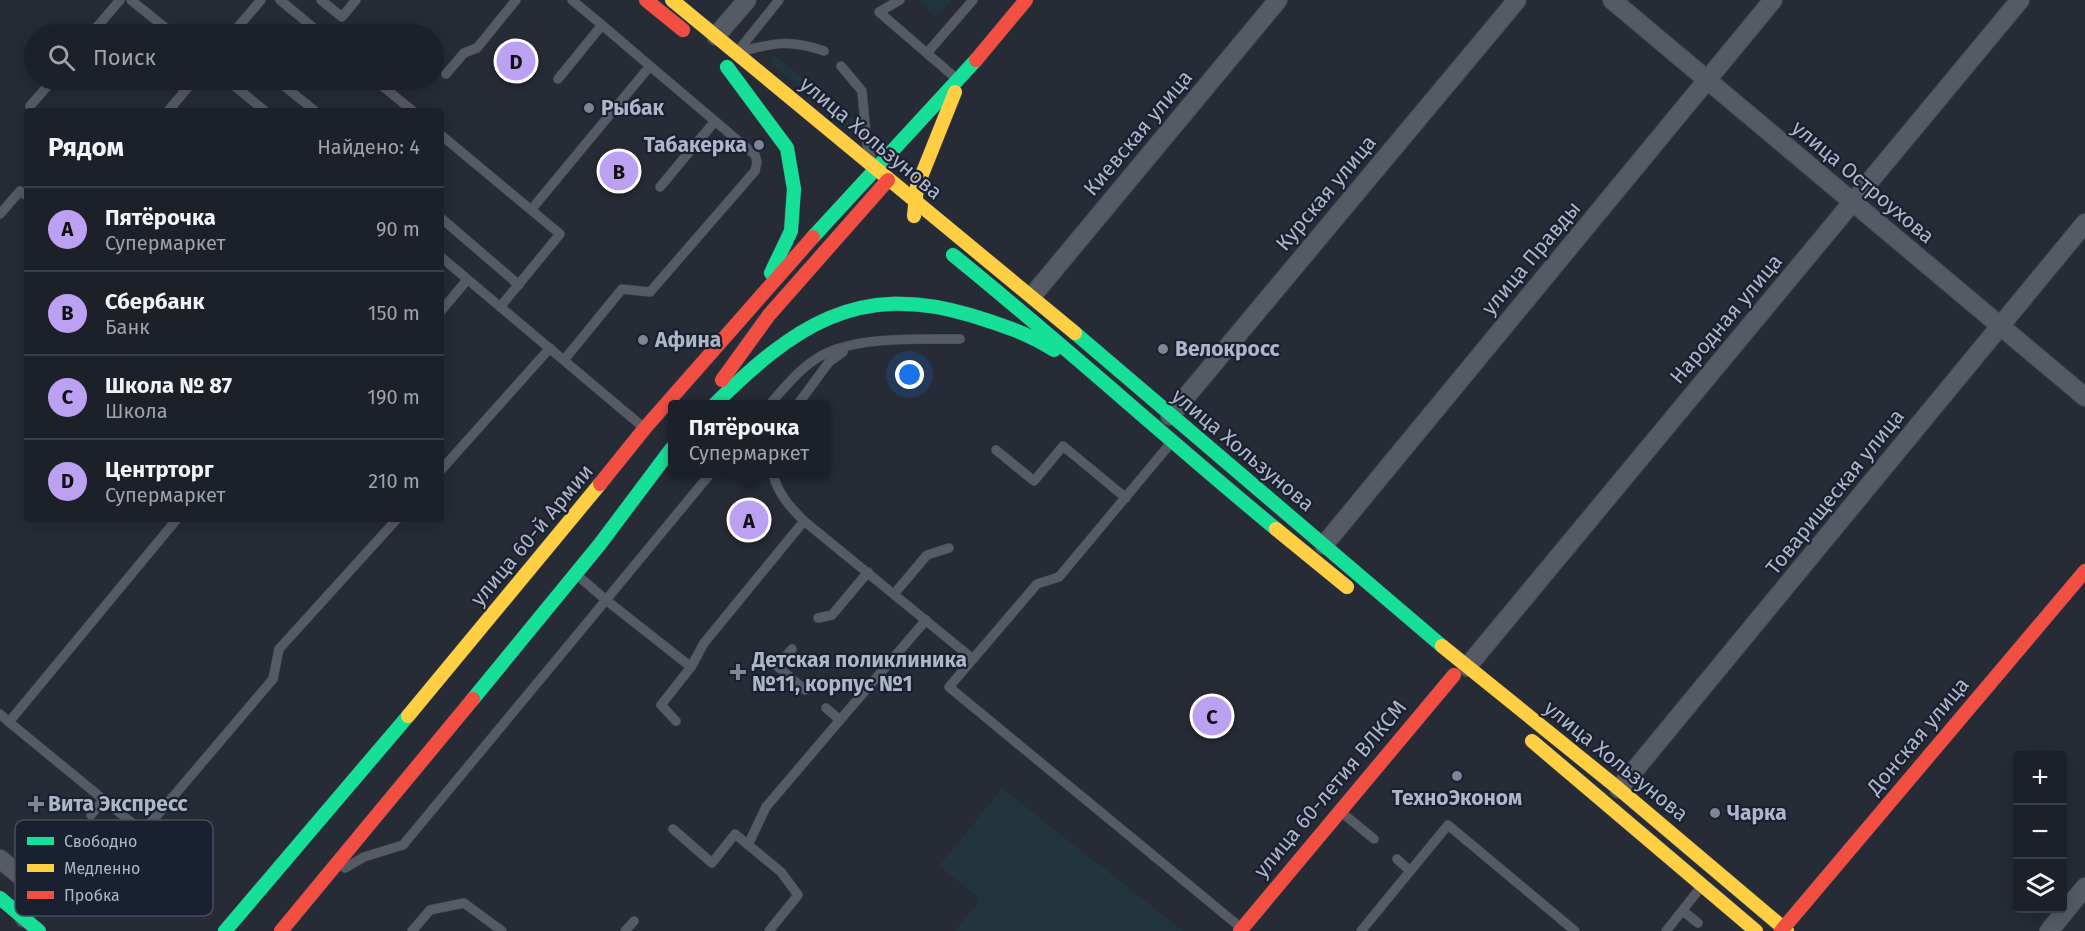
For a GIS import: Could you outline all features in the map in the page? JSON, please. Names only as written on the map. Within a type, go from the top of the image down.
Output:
[{"type":"main road","points":[[646,0],[691,37]]},
{"type":"main road","name":"улица Хользунова","points":[[672,0],[916,203],[1033,295],[1170,416],[1324,545],[1457,673],[1619,789],[1784,930]]},
{"type":"main road","points":[[916,203],[917,187],[959,81],[1026,0]]},
{"type":"main road","name":"улица Хользунова","points":[[756,304],[790,231],[794,189],[787,148],[722,63],[772,105]]},
{"type":"main road","name":"улица 60-й Армии","points":[[671,400],[756,304],[858,176],[874,168],[959,81]]},
{"type":"main road","name":"улица Хользунова","points":[[858,176],[882,195]]},
{"type":"main road","points":[[708,400],[769,315],[882,195],[888,180]]},
{"type":"main road","name":"улица Хользунова","points":[[899,210],[918,226],[916,203]]},
{"type":"main road","name":"улица Хользунова","points":[[941,245],[1033,320],[1171,443],[1355,594]]},
{"type":"main road","points":[[720,400],[759,360],[800,330],[854,308],[900,302],[932,304],[999,324],[1048,346],[1114,392]]},
{"type":"main road","name":"улица 60-й Армии","points":[[281,931],[321,884],[561,562],[645,429],[668,403]]},
{"type":"main road","name":"улица 60-й Армии","points":[[225,931],[561,562],[668,452]]},
{"type":"main road","name":"Донская улица","points":[[1784,930],[2085,571]]},
{"type":"main road","name":"улица 60-летия ВЛКСМ","points":[[1241,930],[1457,673]]},
{"type":"main road","name":"улица Хользунова","points":[[1525,735],[1756,931]]},
{"type":"main road","points":[[0,898],[15,910]]},
{"type":"main road","points":[[22,916],[39,931]]},
{"type":"street","points":[[716,36],[747,0]]},
{"type":"street","name":"Киевская улица","points":[[1033,295],[1278,0]]},
{"type":"street","name":"Курская улица","points":[[1170,416],[1517,0]]},
{"type":"street","name":"улица Остроухова","points":[[1612,0],[2085,398]]},
{"type":"street","name":"улица Правды","points":[[1324,545],[1773,0]]},
{"type":"street","name":"Народная улица","points":[[1457,673],[2020,0]]},
{"type":"street","name":"Товарищеская улица","points":[[1619,789],[2085,223]]},
{"type":"street","points":[[0,859],[15,871]]},
{"type":"street","points":[[2049,931],[2085,887]]},
{"type":"lane","points":[[100,24],[120,0]]},
{"type":"lane","points":[[131,0],[161,24]]},
{"type":"lane","points":[[241,24],[261,0]]},
{"type":"lane","points":[[280,0],[309,24]]},
{"type":"lane","points":[[321,0],[342,17],[356,0]]},
{"type":"lane","points":[[446,74],[464,53],[477,48],[516,0]]},
{"type":"lane","points":[[564,360],[622,289],[650,292],[755,171],[757,162],[755,155],[572,0]]},
{"type":"lane","points":[[736,53],[779,0]]},
{"type":"lane","points":[[900,0],[879,12],[959,81]]},
{"type":"lane","points":[[927,53],[974,0]]},
{"type":"lane","points":[[558,79],[602,25]]},
{"type":"lane","points":[[736,53],[765,45],[798,42],[824,51]]},
{"type":"lane","points":[[531,210],[650,66]]},
{"type":"lane","points":[[841,66],[862,91],[867,145],[874,168]]},
{"type":"lane","points":[[30,106],[44,90]]},
{"type":"lane","points":[[171,108],[186,90]]},
{"type":"lane","points":[[239,90],[261,108]]},
{"type":"lane","points":[[290,90],[311,108]]},
{"type":"lane","points":[[387,90],[409,108]]},
{"type":"lane","points":[[660,186],[715,122]]},
{"type":"lane","points":[[444,138],[560,234],[500,307]]},
{"type":"lane","points":[[0,214],[20,190],[24,193]]},
{"type":"lane","points":[[444,221],[519,285]]},
{"type":"lane","points":[[444,261],[645,429]]},
{"type":"lane","points":[[444,307],[467,280]]},
{"type":"lane","points":[[774,400],[798,372],[821,355],[854,346],[896,339],[960,339]]},
{"type":"lane","points":[[802,400],[829,362],[854,346]]},
{"type":"lane","points":[[444,467],[550,348]]},
{"type":"lane","points":[[1171,443],[1059,578],[1037,584],[949,687],[1241,930]]},
{"type":"lane","points":[[996,450],[1034,481],[1063,446],[1126,498]]},
{"type":"lane","points":[[321,884],[364,856],[403,845],[707,478]]},
{"type":"lane","points":[[774,478],[789,506],[804,521],[973,659]]},
{"type":"lane","points":[[676,721],[661,705],[691,667],[704,643],[804,521]]},
{"type":"lane","points":[[9,722],[175,522]]},
{"type":"lane","points":[[153,820],[273,679],[279,649],[393,522]]},
{"type":"lane","points":[[894,594],[927,555],[949,548]]},
{"type":"lane","points":[[561,562],[691,667]]},
{"type":"lane","points":[[818,618],[832,615],[868,572]]},
{"type":"lane","points":[[748,845],[766,807],[926,620]]},
{"type":"lane","points":[[792,649],[777,666],[805,690]]},
{"type":"lane","points":[[825,708],[840,720]]},
{"type":"lane","points":[[0,714],[128,820]]},
{"type":"lane","points":[[91,815],[103,800]]},
{"type":"lane","points":[[1340,811],[1374,839]]},
{"type":"lane","points":[[1361,931],[1448,825],[1564,928],[1575,931]]},
{"type":"lane","points":[[674,829],[712,863],[735,834],[781,872],[798,895],[769,931]]},
{"type":"lane","points":[[1397,860],[1410,871]]},
{"type":"lane","points":[[1666,931],[1702,885]]},
{"type":"lane","points":[[412,931],[430,910],[464,903],[502,931]]},
{"type":"lane","points":[[1683,911],[1698,923]]},
{"type":"lane","points":[[625,931],[634,921]]},
{"type":"shaded area","points":[[922,0],[951,0],[936,18],[920,3]]},
{"type":"shaded area","points":[[775,55],[856,122],[857,130],[850,131],[772,64],[772,57]]},
{"type":"shaded area","points":[[1002,788],[1183,931],[955,931],[980,899],[939,866]]},
{"type":"traffic: fast","points":[[813,237],[976,60]]},
{"type":"traffic: fast","points":[[727,67],[787,148],[794,189],[791,231],[771,273]]},
{"type":"traffic: fast","points":[[953,255],[1276,529]]},
{"type":"traffic: fast","points":[[719,400],[772,353],[800,333],[829,318],[860,308],[893,304],[930,306],[970,315],[1002,326],[1024,334],[1054,350]]},
{"type":"traffic: fast","points":[[1075,333],[1442,646]]},
{"type":"traffic: fast","points":[[473,699],[600,544],[668,453]]},
{"type":"traffic: fast","points":[[225,931],[408,716]]},
{"type":"traffic: fast","points":[[0,898],[15,911]]},
{"type":"traffic: fast","points":[[21,916],[39,931]]},
{"type":"traffic: slow","points":[[672,0],[1075,333]]},
{"type":"traffic: slow","points":[[914,216],[917,187],[955,92]]},
{"type":"traffic: slow","points":[[408,716],[600,484]]},
{"type":"traffic: slow","points":[[1276,529],[1347,587]]},
{"type":"traffic: slow","points":[[1442,646],[1619,789],[1787,931]]},
{"type":"traffic: slow","points":[[1532,741],[1756,931]]},
{"type":"traffic: jam","points":[[646,0],[683,30]]},
{"type":"traffic: jam","points":[[976,60],[1026,0]]},
{"type":"traffic: jam","points":[[722,380],[769,315],[888,180]]},
{"type":"traffic: jam","points":[[670,400],[813,237]]},
{"type":"traffic: jam","points":[[600,484],[668,402]]},
{"type":"traffic: jam","points":[[1781,931],[2085,571]]},
{"type":"traffic: jam","points":[[1240,931],[1454,675]]},
{"type":"traffic: jam","points":[[281,931],[473,699]]},
{"type":"place","name":"Центрторг","points":[[516,61]]},
{"type":"place","name":"Рыбак","points":[[589,108]]},
{"type":"place","name":"Табакерка","points":[[759,145]]},
{"type":"place","name":"Сбербанк","points":[[619,171]]},
{"type":"place","name":"Афина","points":[[643,340]]},
{"type":"place","name":"Велокросс","points":[[1163,349]]},
{"type":"place","name":"Пятёрочка","points":[[749,520]]},
{"type":"place","name":"Детская поликлиника №11, корпус №1","points":[[738,672]]},
{"type":"place","name":"Школа № 87","points":[[1212,716]]},
{"type":"place","name":"ТехноЭконом","points":[[1457,776]]},
{"type":"place","name":"Вита Экспресс","points":[[36,804]]},
{"type":"place","name":"Чарка","points":[[1715,813]]}]
